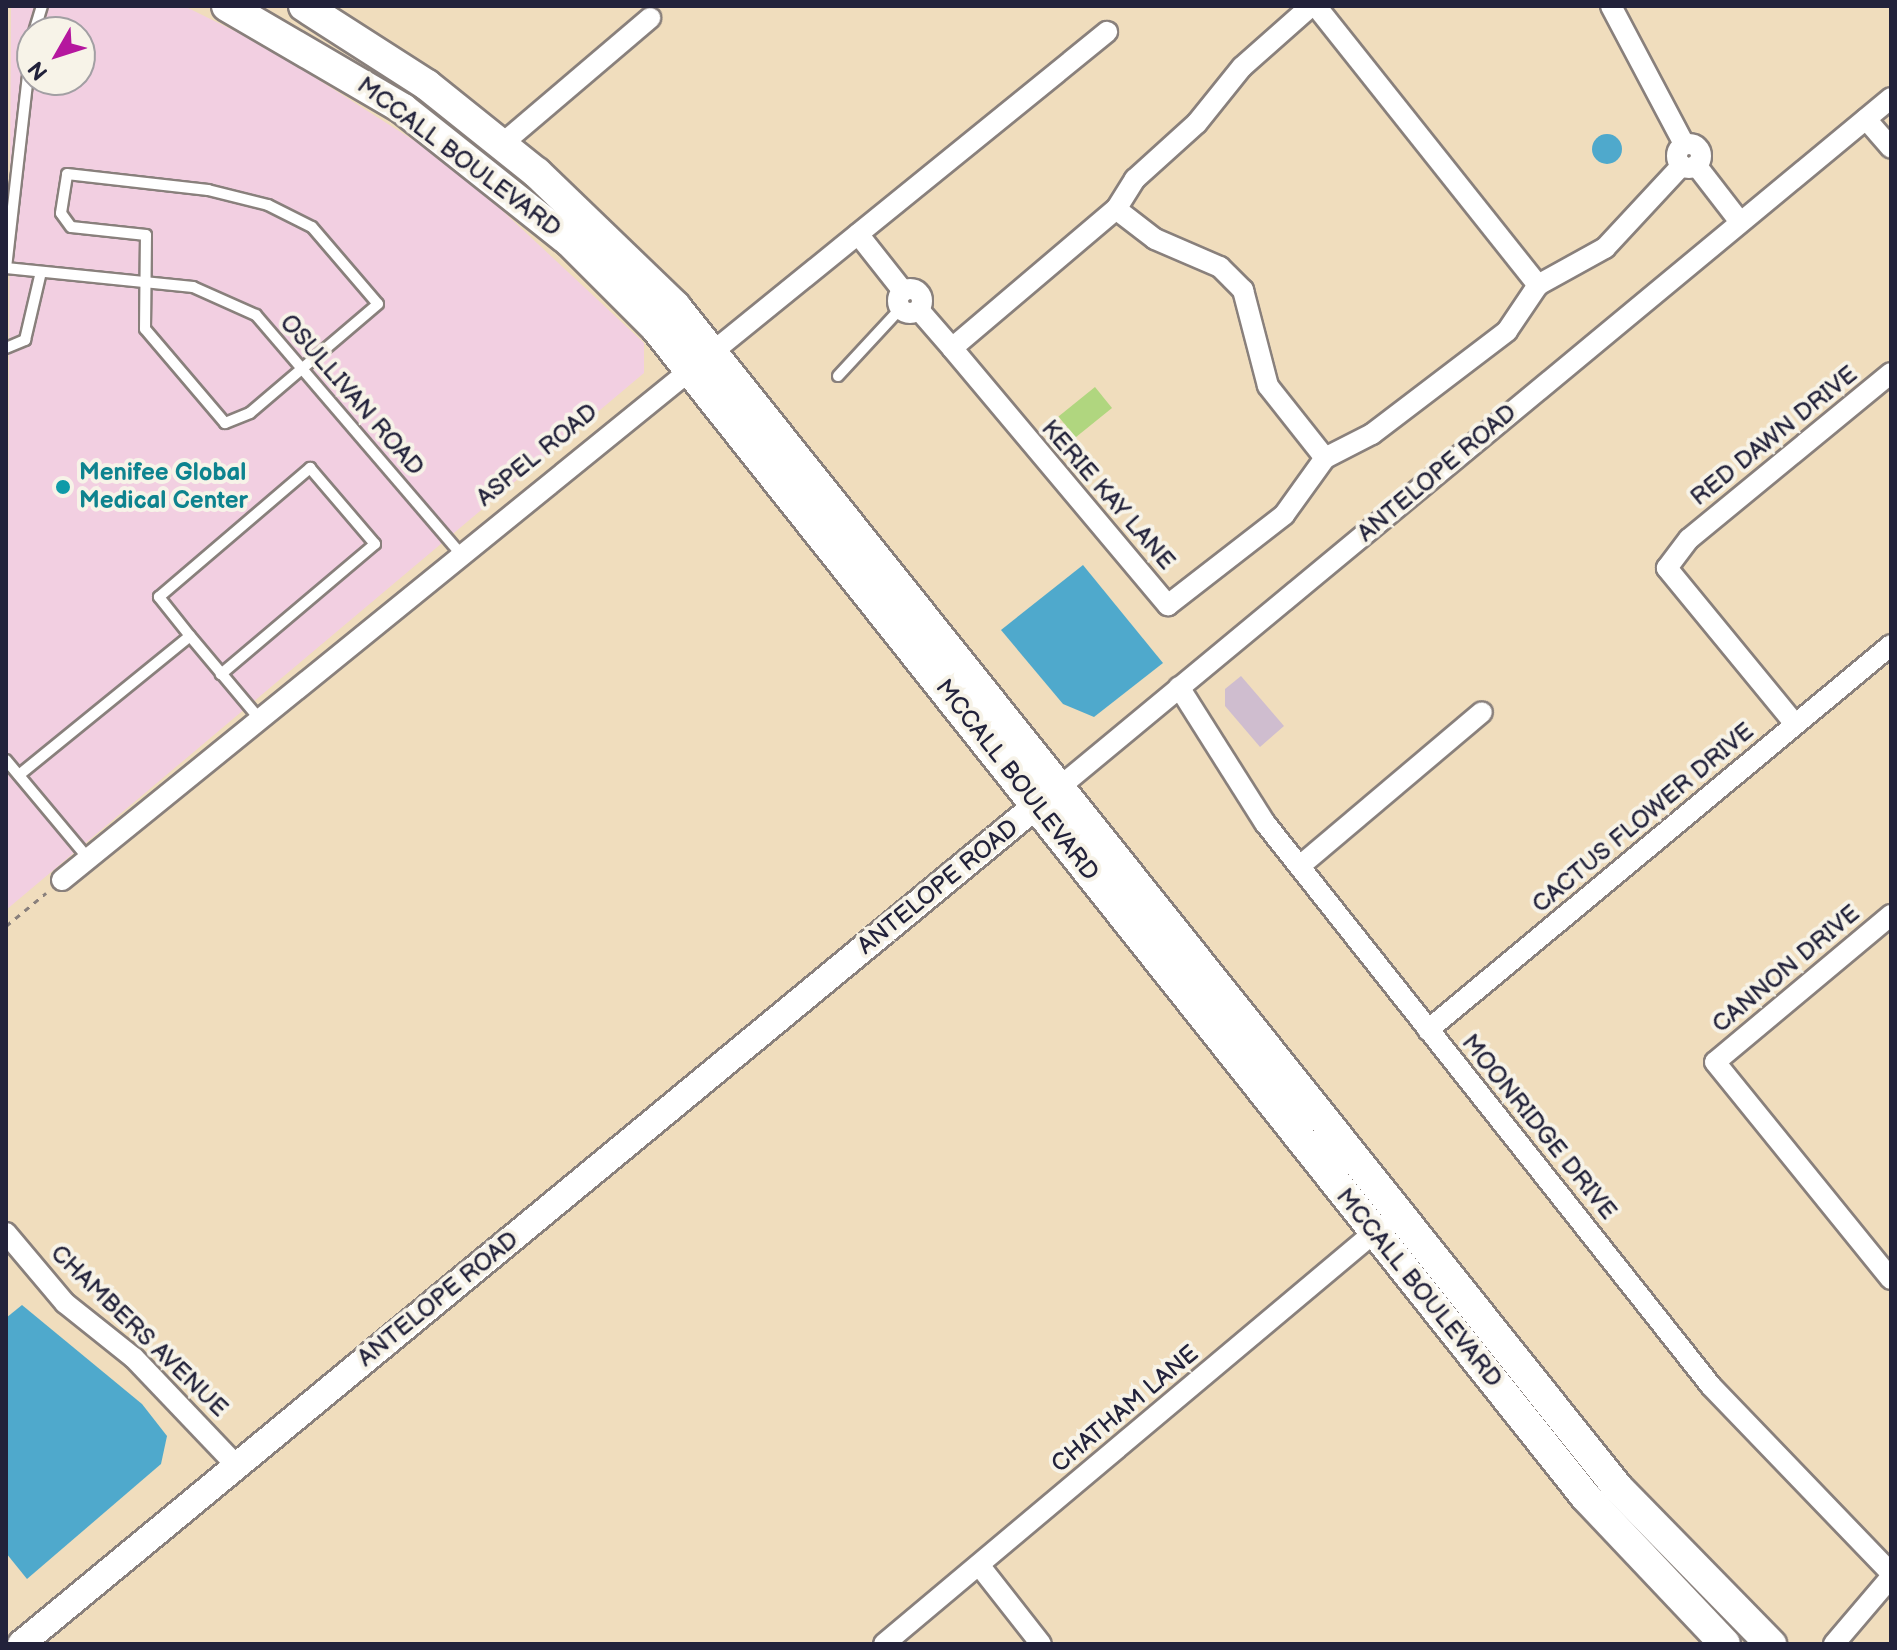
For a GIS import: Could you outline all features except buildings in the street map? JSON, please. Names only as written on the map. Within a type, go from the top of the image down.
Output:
[{"type":"main road","name":"MCCALL BOULEVARD","points":[[227,6],[346,71],[500,182],[703,358],[1037,805],[1374,1232],[1596,1509],[1725,1644]]},
{"type":"main road","name":"MCCALL BOULEVARD","points":[[304,6],[416,77],[575,207],[1063,785],[1398,1212],[1644,1518],[1771,1644]]},
{"type":"street","points":[[858,234],[908,303],[952,348],[1116,209],[1135,179],[1197,123],[1242,67],[1314,6],[1538,285]]},
{"type":"street","points":[[1611,6],[1684,144],[1698,148],[1689,165],[1740,222]]},
{"type":"street","points":[[501,145],[650,18]]},
{"type":"street","name":"ASPEL ROAD","points":[[62,880],[459,552],[1107,32]]},
{"type":"street","name":"ANTELOPE ROAD","points":[[21,1644],[1891,98]]},
{"type":"street","points":[[1866,119],[1891,148]]},
{"type":"street","name":"KERIE KAY LANE","points":[[952,348],[1168,605],[1284,515],[1325,458],[1372,434],[1507,331],[1538,285],[1605,248],[1689,165]]},
{"type":"street","points":[[1116,209],[1155,239],[1220,267],[1243,290],[1268,386],[1325,458]]},
{"type":"street","name":"RED DAWN DRIVE","points":[[1795,724],[1667,568],[1689,539],[1891,373]]},
{"type":"street","name":"CACTUS FLOWER DRIVE","points":[[1428,1030],[1891,645]]},
{"type":"street","name":"MOONRIDGE DRIVE","points":[[1179,687],[1300,866],[1428,1030],[1756,1439],[1891,1575]]},
{"type":"street","points":[[1300,866],[1482,712]]},
{"type":"street","name":"CANNON DRIVE","points":[[1891,915],[1715,1062],[1891,1279]]},
{"type":"street","name":"CHATHAM LANE","points":[[884,1644],[1398,1212]]},
{"type":"street","name":"CHAMBERS AVENUE","points":[[6,1233],[65,1303],[134,1358],[236,1465]]},
{"type":"street","points":[[979,1565],[1041,1644]]},
{"type":"street","points":[[1834,1644],[1891,1575]]},
{"type":"lane","points":[[6,268],[26,96]]},
{"type":"lane","points":[[67,174],[208,190],[312,227],[378,304],[250,413],[225,423],[145,329],[142,279],[146,235],[71,227],[61,213],[67,174]]},
{"type":"lane","name":"OSULLIVAN ROAD","points":[[6,268],[40,276],[142,279],[232,301],[256,315],[303,366],[459,552]]},
{"type":"lane","points":[[6,348],[25,340],[40,276]]},
{"type":"lane","points":[[838,376],[908,303]]},
{"type":"lane","points":[[221,674],[375,544],[310,468],[159,597],[221,674],[258,717]]},
{"type":"lane","points":[[19,775],[190,636]]},
{"type":"lane","points":[[6,760],[88,858]]},
{"type":"path","points":[[6,926],[62,880]]},
{"type":"shaded area","points":[[11,6],[184,6],[267,47],[421,145],[492,201],[644,343],[644,373],[6,910]]},
{"type":"shaded area","points":[[1241,676],[1284,726],[1260,747],[1225,706],[1225,689]]},
{"type":"green space","points":[[1095,387],[1112,408],[1075,438],[1058,417]]},
{"type":"water","points":[[1607,134],[1613,135],[1621,143],[1621,155],[1613,163],[1607,164],[1601,163],[1593,155],[1592,149],[1593,143],[1601,135]]},
{"type":"water","points":[[1083,565],[1163,663],[1094,717],[1063,704],[1001,630]]},
{"type":"water","points":[[22,1305],[142,1404],[167,1436],[161,1464],[27,1579],[6,1553],[6,1318]]},
{"type":"place","name":"Menifee Global Medical Center","points":[[63,487]]}]
